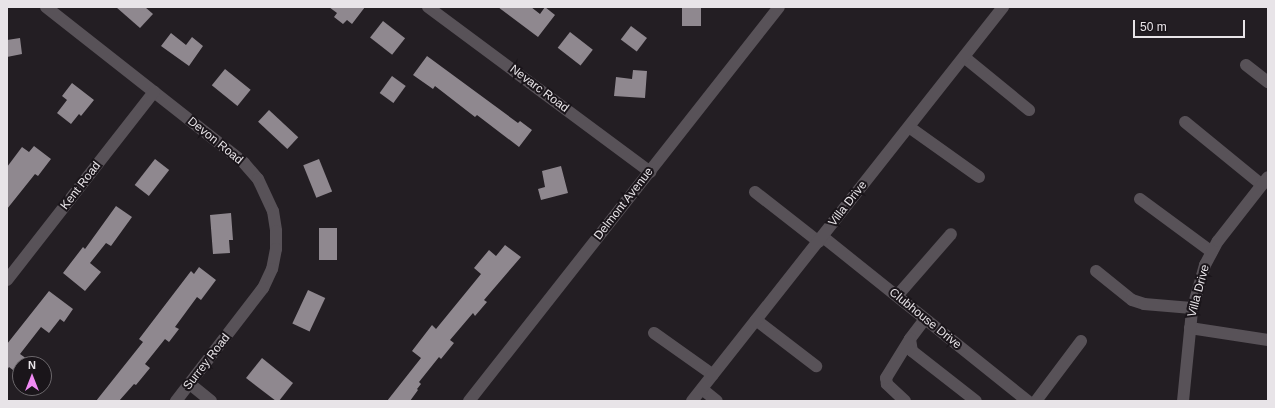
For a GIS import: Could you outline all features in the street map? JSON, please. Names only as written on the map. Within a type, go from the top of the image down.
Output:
[{"type":"street","name":"Devon Road","points":[[46,7],[244,163],[258,179],[268,198],[272,211],[276,232],[276,249],[272,269],[260,294],[238,323]]},
{"type":"street","name":"Nevarc Road","points":[[428,7],[650,172]]},
{"type":"street","name":"Delmont Avenue","points":[[469,401],[779,7]]},
{"type":"street","name":"Villa Drive","points":[[692,401],[1003,7]]},
{"type":"street","points":[[964,57],[1029,110]]},
{"type":"street","points":[[1246,65],[1268,82]]},
{"type":"street","name":"Kent Road","points":[[7,280],[154,92]]},
{"type":"street","points":[[1185,122],[1265,181]]},
{"type":"street","points":[[909,127],[979,177]]},
{"type":"street","name":"Villa Drive","points":[[1183,401],[1192,308],[1200,280],[1218,241],[1265,181]]},
{"type":"street","name":"Clubhouse Drive","points":[[755,192],[897,296],[1028,401]]},
{"type":"street","points":[[1140,199],[1212,252]]},
{"type":"street","points":[[897,296],[951,234]]},
{"type":"street","points":[[1096,271],[1132,300],[1144,304],[1192,308]]},
{"type":"street","points":[[905,401],[887,384],[886,378],[889,370],[925,319]]},
{"type":"street","points":[[756,320],[816,366]]},
{"type":"street","name":"Surrey Road","points":[[176,401],[238,323]]},
{"type":"street","points":[[1190,328],[1268,340]]},
{"type":"street","points":[[654,333],[713,375]]},
{"type":"street","points":[[910,339],[912,351],[976,401]]},
{"type":"street","points":[[1036,401],[1082,341]]},
{"type":"street","points":[[190,384],[211,401]]},
{"type":"street","points":[[702,389],[716,401]]},
{"type":"building","points":[[116,7],[145,7],[153,14],[140,28]]},
{"type":"building","points":[[329,7],[365,7],[352,24],[347,20],[343,24],[334,17],[337,13]]},
{"type":"building","points":[[498,7],[531,7],[540,14],[545,7],[555,15],[538,37]]},
{"type":"building","points":[[682,7],[701,7],[701,26],[682,26]]},
{"type":"building","points":[[383,21],[405,38],[392,55],[370,38]]},
{"type":"building","points":[[631,26],[647,38],[637,52],[621,40]]},
{"type":"building","points":[[570,32],[593,50],[581,66],[558,48]]},
{"type":"building","points":[[171,33],[186,45],[192,37],[203,46],[189,66],[161,46]]},
{"type":"building","points":[[20,38],[22,54],[7,57],[7,40]]},
{"type":"building","points":[[427,56],[518,123],[520,121],[532,130],[519,147],[477,115],[475,117],[435,86],[433,89],[413,75]]},
{"type":"building","points":[[225,69],[251,90],[237,106],[212,85]]},
{"type":"building","points":[[633,70],[647,71],[645,98],[614,96],[616,77],[632,79]]},
{"type":"building","points":[[392,76],[406,86],[393,103],[380,93]]},
{"type":"building","points":[[72,83],[94,100],[81,116],[79,114],[71,124],[57,113],[67,100],[62,96]]},
{"type":"building","points":[[269,110],[298,137],[287,149],[258,122]]},
{"type":"building","points":[[34,146],[51,159],[38,176],[35,174],[7,209],[7,167],[22,147],[29,152]]},
{"type":"building","points":[[155,159],[169,170],[149,196],[135,185]]},
{"type":"building","points":[[319,159],[332,191],[316,198],[303,165]]},
{"type":"building","points":[[561,166],[568,193],[541,200],[538,189],[545,187],[542,171]]},
{"type":"building","points":[[116,206],[132,217],[111,246],[106,243],[90,263],[101,272],[85,291],[63,273],[83,247],[85,249]]},
{"type":"building","points":[[231,213],[233,240],[229,240],[230,253],[213,254],[210,215]]},
{"type":"building","points":[[319,228],[337,228],[337,260],[319,260]]},
{"type":"building","points":[[505,245],[521,257],[484,300],[487,302],[475,316],[473,313],[450,340],[454,343],[441,359],[439,357],[419,382],[421,384],[410,401],[387,401],[421,358],[412,351],[432,325],[436,329],[481,274],[474,268],[489,250],[496,256]]},
{"type":"building","points":[[199,267],[216,280],[201,300],[197,297],[175,327],[179,329],[169,342],[165,339],[145,364],[150,368],[136,385],[134,384],[119,401],[96,401],[143,342],[139,339],[191,271],[194,274]]},
{"type":"building","points":[[308,290],[325,298],[310,332],[292,324]]},
{"type":"building","points":[[49,291],[73,309],[64,322],[60,319],[49,333],[41,327],[20,354],[23,356],[12,356],[12,369],[9,367],[7,370],[7,344]]},
{"type":"building","points":[[262,358],[293,383],[279,401],[276,401],[246,378]]}]
